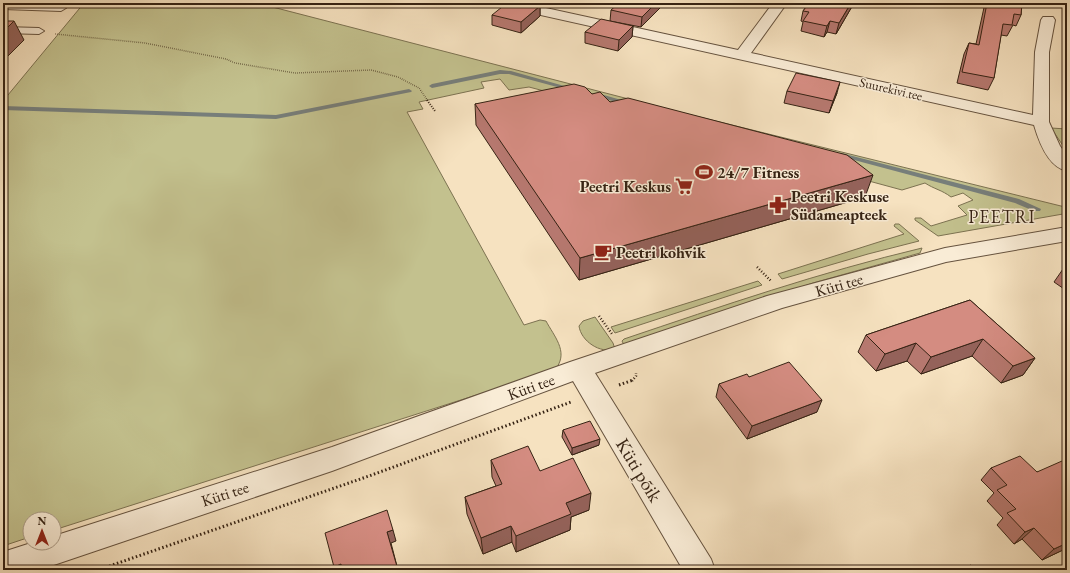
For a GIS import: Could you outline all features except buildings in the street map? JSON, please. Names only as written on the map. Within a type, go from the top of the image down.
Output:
[{"type":"street","name":"Suurekivi tee","points":[[505,3],[1041,122]]},
{"type":"street","points":[[741,56],[780,3]]},
{"type":"street","points":[[1048,20],[1042,52],[1041,122],[1048,143],[1060,161],[1067,166]]},
{"type":"street","name":"Küti tee","points":[[3,567],[332,459],[579,369],[775,302],[938,257],[1067,234]]},
{"type":"street","name":"Küti põik","points":[[579,369],[700,570]]},
{"type":"lane","points":[[3,6],[61,8]]},
{"type":"lane","points":[[3,30],[39,31]]},
{"type":"path","points":[[39,31],[62,36],[165,46],[226,59],[234,63],[295,73],[371,70],[398,77],[419,88],[435,111]]},
{"type":"path","points":[[757,267],[775,285]]},
{"type":"path","points":[[599,316],[615,338]]},
{"type":"path","points":[[612,388],[632,381],[636,376],[634,367]]},
{"type":"path","points":[[98,570],[370,476],[576,400]]},
{"type":"shaded area","points":[[84,3],[257,3],[679,112],[1065,207],[1063,214],[938,236],[915,220],[915,218],[921,218],[931,226],[967,215],[958,206],[973,200],[963,193],[951,197],[925,183],[902,190],[629,116],[631,114],[529,87],[509,90],[500,79],[481,82],[484,88],[419,102],[423,109],[407,112],[524,325],[540,320],[546,321],[553,332],[559,344],[561,355],[557,367],[536,376],[62,527],[62,511],[22,511],[22,540],[3,546],[3,101]]},
{"type":"shaded area","points":[[1051,128],[1067,129],[1067,151],[1066,150]]},
{"type":"shaded area","points":[[895,224],[899,224],[919,241],[782,279],[778,274],[904,234],[894,226]]},
{"type":"shaded area","points":[[922,248],[920,253],[813,283],[624,345],[622,341],[624,339],[772,290],[884,257]]},
{"type":"shaded area","points":[[758,281],[762,285],[615,333],[611,327]]},
{"type":"shaded area","points":[[595,317],[613,343],[615,349],[603,350],[592,345],[583,337],[579,326],[583,321]]},
{"type":"waterway","points":[[432,86],[500,72],[509,72],[572,89]]},
{"type":"waterway","points":[[3,108],[276,117],[409,91]]},
{"type":"waterway","points":[[597,95],[626,103]]},
{"type":"waterway","points":[[841,155],[1017,201],[1037,209]]},
{"type":"place","name":"24/7 Fitness","points":[[704,172]]},
{"type":"place","name":"Peetri Keskus","points":[[684,186]]},
{"type":"place","name":"Peetri Keskuse Südameapteek","points":[[778,205]]},
{"type":"place","name":"Peetri kohvik","points":[[603,252]]},
{"type":"district","name":"PEETRI","points":[[1002,216]]}]
